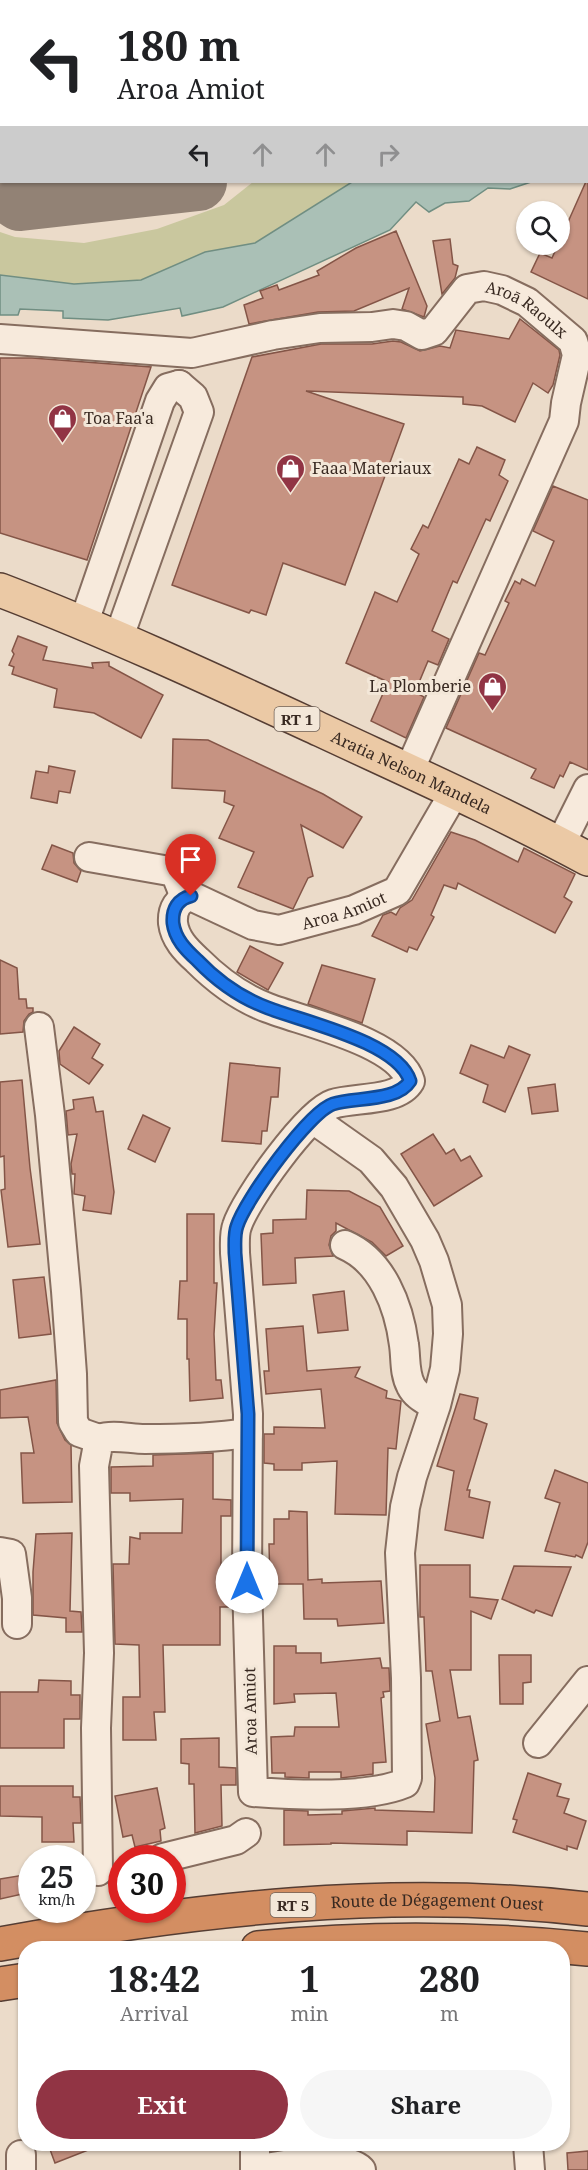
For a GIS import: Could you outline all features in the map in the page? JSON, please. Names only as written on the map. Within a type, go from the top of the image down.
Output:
[{"type":"highway","name":"Route de Dégagement Ouest","points":[[19,1941],[168,1918],[317,1903],[464,1901],[588,1909]]},
{"type":"highway","name":"Route de Dégagement Ouest","points":[[0,1944],[18,1941]]},
{"type":"highway","points":[[570,1947],[588,1949]]},
{"type":"highway","points":[[0,1984],[18,1981]]},
{"type":"main road","name":"Aratia Nelson Mandela","points":[[0,590],[118,637],[409,771],[574,852]]},
{"type":"street","name":"Aroā Raoulx","points":[[0,339],[192,353],[273,335],[320,328],[372,327],[393,324],[406,326],[422,335],[434,331],[467,289],[484,286],[502,290],[527,302],[573,341],[577,355],[564,421],[409,771]]},
{"type":"street","points":[[179,385],[192,353]]},
{"type":"street","points":[[84,622],[160,401],[168,388],[179,385]]},
{"type":"street","points":[[118,637],[199,412],[193,397],[179,385]]},
{"type":"street","points":[[574,852],[588,789]]},
{"type":"street","name":"Aroa Amiot","points":[[313,1119],[371,1160],[400,1196],[425,1240],[444,1291],[448,1318],[445,1369],[412,1477],[405,1507],[400,1553],[406,1678],[407,1778],[405,1783],[375,1791],[289,1795],[253,1792],[247,1582],[248,1432],[246,1379],[235,1253],[236,1229],[245,1209],[270,1170],[313,1119],[330,1104],[393,1093],[407,1087],[410,1081],[400,1064],[383,1051],[313,1022],[267,1008],[233,991],[185,949],[176,934],[174,912],[177,904],[185,897],[191,896],[253,925],[279,930],[363,906],[397,891],[454,793]]},
{"type":"street","points":[[574,852],[588,819]]},
{"type":"street","points":[[89,857],[163,868],[175,872],[185,897]]},
{"type":"street","points":[[39,1027],[50,1115],[65,1280],[73,1422],[79,1432],[99,1439],[106,1436],[141,1439],[217,1438],[248,1432]]},
{"type":"street","points":[[345,1245],[359,1251],[378,1269],[401,1326],[409,1384],[420,1397],[435,1406]]},
{"type":"street","points":[[99,1439],[94,1466],[99,1653],[96,1728],[101,1870]]},
{"type":"street","points":[[0,1552],[11,1554],[16,1589],[17,1624]]},
{"type":"street","points":[[538,1743],[588,1681]]},
{"type":"street","points":[[186,1852],[236,1840],[246,1833]]},
{"type":"street","points":[[255,2151],[255,2170],[331,2161],[351,2163],[361,2170]]},
{"type":"street","points":[[529,2151],[530,2170]]},
{"type":"shaded area","points":[[252,183],[350,183],[255,243],[205,252],[141,280],[74,284],[0,275],[0,232],[15,237],[84,243],[157,229],[224,205]]},
{"type":"shaded area","points":[[350,183],[528,183],[510,189],[488,188],[469,201],[445,203],[429,212],[416,202],[390,230],[223,307],[182,316],[180,308],[108,320],[63,318],[63,311],[20,309],[18,315],[0,315],[0,275],[74,284],[141,280],[205,252],[255,243]]},
{"type":"building","points":[[585,183],[588,183],[588,299],[531,272],[539,255],[552,258],[553,255],[570,255],[570,218]]},
{"type":"building","points":[[396,231],[427,306],[424,317],[402,309],[409,288],[354,311],[318,312],[249,324],[244,305],[263,298],[260,291],[277,285],[279,290],[319,275],[317,271],[356,248]]},
{"type":"building","points":[[450,239],[453,264],[458,266],[455,278],[442,294],[433,241]]},
{"type":"building","name":"Faaa Materiaux","points":[[520,319],[559,350],[560,355],[553,385],[548,393],[533,383],[515,422],[482,406],[463,404],[463,397],[306,391],[404,424],[345,585],[283,563],[266,615],[251,610],[249,613],[172,585],[252,357],[321,344],[372,344],[393,341],[401,342],[420,351],[440,346],[450,348],[456,330],[509,339]]},
{"type":"building","name":"Toa Faa'a","points":[[0,358],[32,358],[151,367],[87,560],[0,533]]},
{"type":"building","points":[[477,447],[505,460],[499,475],[508,481],[490,521],[486,519],[457,583],[453,581],[432,631],[449,639],[438,665],[428,661],[415,692],[424,697],[406,738],[371,721],[388,682],[346,663],[375,592],[397,602],[419,554],[411,549],[423,525],[428,528],[459,459],[469,464]]},
{"type":"building","points":[[553,486],[588,500],[588,770],[570,762],[563,777],[560,775],[554,788],[531,778],[536,769],[446,728],[479,653],[485,655],[509,603],[505,601],[515,581],[520,584],[522,579],[535,586],[554,541],[533,531]]},
{"type":"building","points":[[18,636],[47,647],[43,660],[93,668],[92,663],[109,662],[109,666],[163,695],[141,738],[94,713],[54,707],[57,689],[12,674],[14,667],[9,665]]},
{"type":"building","points":[[173,739],[208,740],[323,794],[362,817],[343,848],[301,825],[313,876],[308,878],[293,909],[238,887],[254,852],[219,838],[234,806],[224,802],[225,791],[172,788]]},
{"type":"building","points":[[49,766],[75,771],[70,793],[59,791],[57,803],[31,798],[36,771],[48,773]]},
{"type":"building","points":[[451,832],[475,840],[518,862],[524,848],[575,874],[564,897],[572,902],[555,933],[458,883],[456,889],[444,885],[431,915],[434,917],[417,950],[409,947],[407,952],[372,936],[383,915],[391,912],[396,915],[400,908],[412,900]]},
{"type":"building","points":[[52,845],[73,853],[74,863],[81,871],[77,882],[42,869]]},
{"type":"building","points":[[250,946],[283,963],[268,990],[237,972]]},
{"type":"building","points":[[0,960],[17,968],[19,999],[26,999],[27,1008],[33,1008],[33,1012],[24,1021],[23,1032],[0,1034]]},
{"type":"building","points":[[322,965],[375,979],[362,1023],[308,1004]]},
{"type":"building","points":[[74,1027],[100,1044],[92,1058],[103,1065],[89,1084],[60,1064],[59,1051]]},
{"type":"building","points":[[471,1045],[504,1058],[509,1046],[530,1055],[505,1112],[483,1102],[488,1085],[460,1073]]},
{"type":"building","points":[[230,1063],[280,1068],[278,1097],[271,1097],[267,1131],[262,1131],[261,1144],[222,1141]]},
{"type":"building","points":[[22,1080],[40,1244],[8,1247],[1,1190],[5,1189],[4,1156],[0,1157],[0,1082]]},
{"type":"building","points":[[555,1084],[558,1111],[532,1114],[528,1088]]},
{"type":"building","points":[[93,1097],[96,1112],[103,1111],[114,1192],[111,1214],[83,1210],[85,1196],[74,1194],[75,1174],[72,1174],[71,1164],[77,1134],[68,1135],[66,1111],[74,1109],[73,1100]]},
{"type":"building","points":[[143,1115],[170,1128],[155,1162],[128,1149]]},
{"type":"building","points":[[433,1134],[446,1154],[454,1149],[461,1161],[470,1156],[482,1176],[434,1206],[401,1154]]},
{"type":"building","points":[[307,1190],[349,1191],[380,1207],[403,1246],[386,1256],[372,1242],[336,1223],[336,1231],[331,1236],[329,1245],[333,1256],[295,1258],[296,1283],[263,1285],[261,1234],[273,1233],[273,1220],[306,1219]]},
{"type":"building","points":[[187,1214],[214,1214],[214,1283],[217,1283],[214,1334],[216,1380],[221,1380],[223,1398],[190,1401],[187,1319],[178,1319],[180,1281],[187,1281]]},
{"type":"building","points":[[44,1277],[51,1334],[19,1338],[13,1280]]},
{"type":"building","points":[[344,1291],[348,1330],[318,1333],[313,1295]]},
{"type":"building","points":[[303,1326],[307,1371],[360,1367],[355,1377],[387,1391],[386,1398],[401,1401],[396,1449],[388,1448],[386,1515],[335,1514],[337,1461],[302,1463],[302,1470],[274,1470],[274,1464],[264,1463],[264,1434],[274,1434],[274,1427],[325,1428],[321,1389],[266,1394],[264,1371],[269,1371],[266,1329]]},
{"type":"building","points":[[56,1380],[57,1423],[65,1440],[71,1445],[72,1502],[23,1503],[21,1453],[34,1453],[28,1417],[0,1418],[0,1390]]},
{"type":"building","points":[[460,1394],[478,1398],[474,1419],[487,1424],[467,1490],[470,1490],[469,1497],[490,1502],[483,1538],[445,1530],[454,1471],[437,1466]]},
{"type":"building","points":[[213,1453],[213,1499],[231,1500],[231,1516],[221,1516],[221,1579],[231,1579],[231,1607],[220,1607],[220,1645],[163,1645],[165,1712],[154,1712],[156,1740],[123,1740],[123,1697],[140,1697],[139,1645],[115,1644],[113,1564],[129,1564],[130,1537],[140,1539],[140,1533],[182,1533],[183,1499],[130,1501],[130,1493],[111,1493],[111,1467],[153,1466],[153,1455]]},
{"type":"building","points":[[555,1470],[588,1483],[588,1542],[582,1558],[576,1555],[575,1557],[545,1551],[560,1503],[545,1498]]},
{"type":"building","points":[[289,1511],[307,1512],[308,1580],[322,1579],[322,1583],[381,1581],[384,1623],[338,1626],[337,1619],[304,1619],[303,1584],[270,1584],[269,1544],[274,1544],[274,1519],[289,1519]]},
{"type":"building","points":[[72,1533],[70,1611],[81,1612],[82,1632],[66,1632],[66,1618],[33,1615],[36,1534]]},
{"type":"building","points":[[420,1565],[470,1565],[470,1597],[498,1600],[491,1619],[471,1611],[471,1670],[450,1670],[458,1718],[470,1716],[478,1760],[474,1761],[472,1833],[407,1831],[407,1845],[331,1843],[284,1845],[284,1810],[308,1811],[308,1815],[342,1814],[342,1811],[375,1808],[375,1810],[434,1812],[435,1778],[426,1724],[440,1721],[432,1671],[426,1671],[424,1617],[420,1617]]},
{"type":"building","points":[[514,1566],[571,1567],[552,1616],[536,1610],[534,1613],[502,1599]]},
{"type":"building","points":[[274,1646],[296,1646],[296,1653],[321,1653],[321,1663],[380,1658],[382,1668],[389,1668],[390,1691],[383,1692],[384,1697],[381,1698],[386,1762],[373,1763],[373,1774],[341,1778],[341,1772],[309,1772],[309,1778],[285,1777],[285,1773],[272,1773],[271,1737],[294,1736],[295,1727],[339,1727],[336,1693],[294,1694],[295,1702],[274,1704]]},
{"type":"building","points":[[499,1655],[531,1655],[531,1682],[523,1683],[523,1704],[500,1704]]},
{"type":"building","points":[[39,1680],[71,1681],[71,1695],[80,1695],[80,1719],[64,1719],[64,1748],[0,1748],[0,1692],[38,1692]]},
{"type":"building","points":[[219,1738],[219,1767],[236,1768],[236,1785],[221,1785],[222,1826],[195,1833],[194,1784],[189,1784],[189,1764],[181,1763],[181,1739]]},
{"type":"building","points":[[528,1773],[561,1784],[557,1796],[569,1799],[564,1813],[586,1821],[577,1849],[567,1846],[567,1850],[513,1832],[517,1820],[513,1819]]},
{"type":"building","points":[[0,1786],[73,1786],[73,1797],[80,1797],[81,1823],[73,1823],[74,1842],[42,1842],[42,1817],[0,1816]]},
{"type":"building","points":[[157,1788],[165,1828],[160,1830],[161,1841],[134,1845],[132,1835],[123,1837],[115,1796]]},
{"type":"building","points":[[18,1876],[18,1895],[0,1899],[0,1879]]},
{"type":"building","points":[[51,2151],[86,2151],[55,2163]]},
{"type":"building","points":[[588,2151],[588,2170],[568,2170],[567,2153]]},
{"type":"taxiway","points":[[0,188],[20,202],[189,183]]},
{"type":"place","name":"Toa Faa'a","points":[[63,444]]},
{"type":"place","name":"Faaa Materiaux","points":[[291,494]]},
{"type":"place","name":"La Plomberie","points":[[492,712]]},
{"type":"route","points":[[191,896],[183,898],[177,904],[173,922],[176,934],[185,949],[203,967],[233,991],[267,1008],[313,1022],[383,1051],[400,1064],[410,1081],[407,1087],[393,1093],[375,1098],[330,1104],[318,1113],[270,1170],[254,1193],[236,1229],[235,1253],[248,1414],[247,1582]]}]
